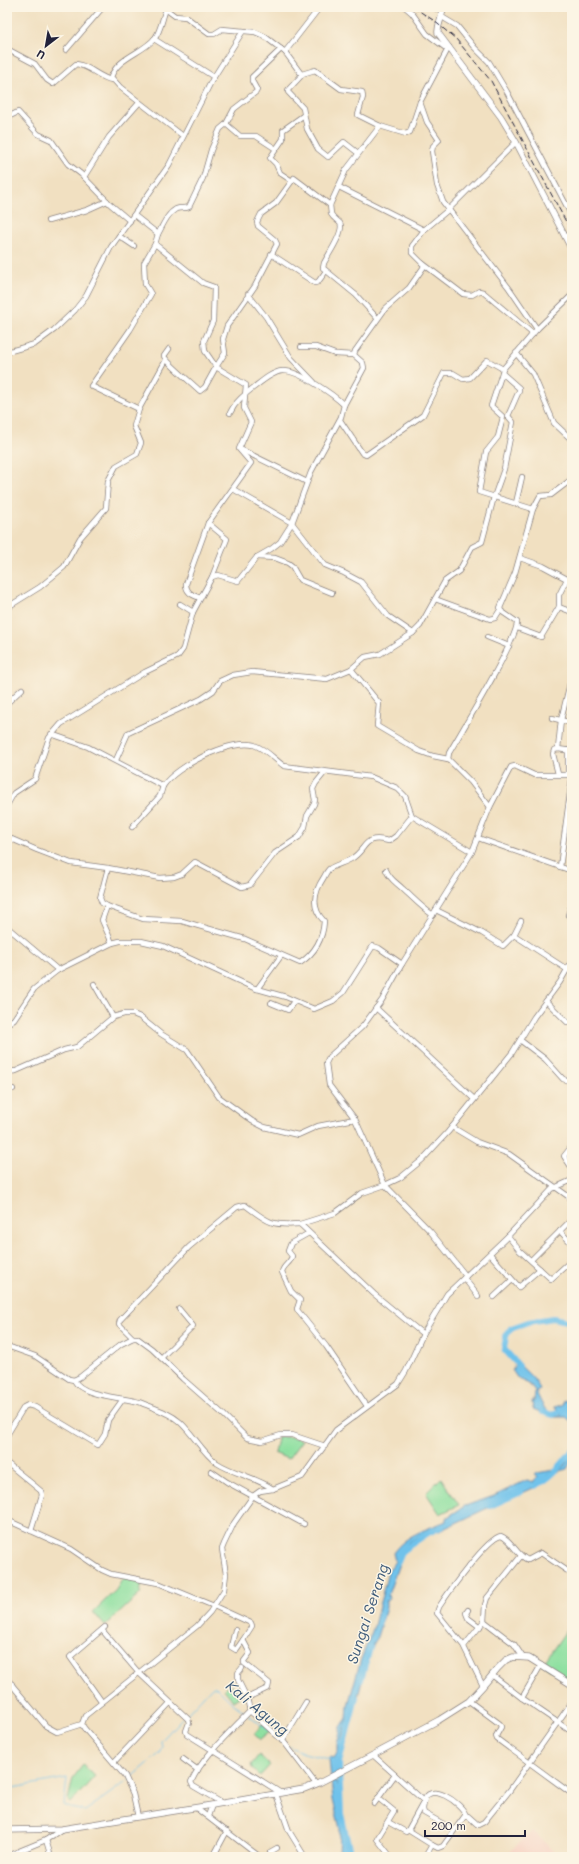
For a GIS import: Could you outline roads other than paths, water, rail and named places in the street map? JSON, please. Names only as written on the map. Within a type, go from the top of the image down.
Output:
[{"type":"main road","points":[[443,9],[442,17],[438,26],[438,33],[501,117],[516,142],[572,250]]},
{"type":"main road","points":[[7,1830],[62,1829],[196,1808],[304,1788],[373,1755],[439,1720],[469,1701],[506,1660],[513,1657],[522,1656],[529,1658],[572,1685]]},
{"type":"street","points":[[66,50],[103,7]]},
{"type":"street","points":[[286,52],[320,7]]},
{"type":"street","points":[[358,153],[344,142],[328,157],[318,149],[307,129],[302,106],[287,91],[302,74],[315,70],[341,89],[362,92],[363,96],[357,117],[380,126],[408,134],[420,102],[448,48],[428,34],[412,13],[405,7]]},
{"type":"street","points":[[431,7],[443,9]]},
{"type":"street","points":[[112,80],[112,75],[119,65],[154,39],[161,26],[165,8],[175,16],[186,17],[209,34],[214,34],[222,29],[259,34],[286,52],[302,74]]},
{"type":"street","points":[[442,17],[457,26],[474,47],[489,62],[507,92],[572,216]]},
{"type":"street","points":[[7,352],[35,344],[54,330],[75,310],[86,296],[111,247],[169,165],[214,77],[243,31]]},
{"type":"street","points":[[154,39],[214,77]]},
{"type":"street","points":[[7,48],[35,64],[47,80],[53,84],[76,64],[81,65],[104,79],[112,80],[139,103],[183,136]]},
{"type":"street","points":[[139,409],[91,386],[130,330],[151,294],[145,284],[144,263],[155,244],[158,234],[170,214],[176,209],[186,208],[191,204],[203,178],[217,134],[226,124],[232,112],[257,91],[252,81],[253,76],[280,49]]},
{"type":"street","points":[[420,102],[427,122],[439,140],[432,148],[432,158],[440,196],[448,210],[509,288],[537,329]]},
{"type":"street","points":[[84,177],[109,137],[139,103]]},
{"type":"street","points":[[7,114],[12,115],[18,112],[20,113],[38,134],[51,140],[68,164],[84,177],[107,201],[130,220]]},
{"type":"street","points":[[292,181],[280,173],[276,164],[270,158],[283,139],[283,130],[304,115]]},
{"type":"street","points":[[226,124],[240,136],[256,136],[276,149]]},
{"type":"street","points":[[377,318],[338,278],[323,268],[341,229],[340,224],[330,214],[330,205],[340,187],[346,170],[380,126]]},
{"type":"street","points":[[516,142],[448,210],[424,230],[411,249],[414,255],[422,262],[463,294],[472,295],[479,291],[483,292],[533,334]]},
{"type":"street","points":[[169,349],[164,356],[166,360],[200,391],[205,387],[225,353],[223,339],[227,326],[256,283],[277,242],[260,229],[257,222],[264,211],[276,203],[292,181],[296,178],[330,205]]},
{"type":"street","points":[[340,187],[424,230]]},
{"type":"street","points":[[48,221],[87,210],[107,201]]},
{"type":"street","points":[[134,215],[158,234]]},
{"type":"street","points":[[119,236],[134,246]]},
{"type":"street","points":[[155,244],[203,283],[214,287],[213,321],[204,341],[205,351],[216,367],[246,385],[244,408],[251,422],[239,449]]},
{"type":"street","points":[[271,254],[314,283],[318,282],[326,271]]},
{"type":"street","points":[[354,355],[355,351],[377,318],[409,288],[423,268],[422,262]]},
{"type":"street","points":[[248,294],[266,317],[291,358],[317,384]]},
{"type":"street","points":[[533,509],[479,492],[486,452],[498,437],[503,417],[492,406],[502,371],[537,329],[572,295]]},
{"type":"street","points":[[210,579],[218,575],[238,581],[257,557],[280,542],[292,523],[307,482],[340,420],[344,405],[364,366],[363,363],[354,355],[335,354],[316,347],[302,347]]},
{"type":"street","points":[[516,353],[533,374],[554,423],[572,440]]},
{"type":"street","points":[[7,612],[9,604],[40,587],[64,567],[80,538],[106,508],[108,481],[116,466],[137,454],[141,443],[134,426],[139,409],[166,360]]},
{"type":"street","points":[[116,760],[128,733],[201,699],[213,691],[220,681],[233,675],[252,672],[327,679],[351,670],[365,657],[380,654],[414,633],[420,626],[444,581],[459,571],[472,547],[482,542],[494,497],[504,468],[513,422],[508,416],[520,391],[519,388],[502,371],[487,360],[470,378],[463,379],[453,373],[444,373],[423,415],[366,455],[362,453],[340,420]]},
{"type":"street","points":[[230,413],[237,402],[245,394],[260,382],[282,371],[288,371],[317,384],[335,396],[344,405]]},
{"type":"street","points":[[239,449],[307,482]]},
{"type":"street","points":[[200,598],[190,593],[186,589],[186,584],[208,524],[251,463],[239,449]]},
{"type":"street","points":[[516,503],[522,477]]},
{"type":"street","points":[[435,599],[490,619],[495,618],[500,610],[515,573],[533,509],[540,496],[552,495],[572,479]]},
{"type":"street","points":[[233,489],[292,523],[325,565],[360,582],[388,616],[414,633]]},
{"type":"street","points":[[7,805],[9,796],[32,782],[38,775],[51,734],[70,718],[145,672],[178,656],[182,649],[194,612],[227,539],[208,524]]},
{"type":"street","points":[[257,557],[275,558],[288,562],[300,580],[332,593]]},
{"type":"street","points":[[517,628],[541,637],[559,607],[559,595],[567,579],[543,566],[520,558]]},
{"type":"street","points":[[180,604],[194,612]]},
{"type":"street","points":[[559,607],[572,612]]},
{"type":"street","points":[[448,759],[449,753],[509,646],[517,628],[517,622],[500,610]]},
{"type":"street","points":[[487,637],[509,646]]},
{"type":"street","points":[[351,670],[379,703],[376,726],[419,751],[448,759],[471,782],[490,807]]},
{"type":"street","points":[[558,749],[561,720],[572,675]]},
{"type":"street","points":[[7,703],[22,689]]},
{"type":"street","points":[[552,718],[572,723]]},
{"type":"street","points":[[51,734],[88,747],[116,760],[163,786]]},
{"type":"street","points":[[132,828],[160,796],[167,779],[186,766],[228,746],[252,745],[265,750],[275,760],[284,766],[371,777],[397,788],[405,796],[412,816],[472,852]]},
{"type":"street","points":[[558,774],[553,752],[554,750],[558,749],[570,751],[571,776],[560,867]]},
{"type":"street","points":[[478,1296],[430,1231],[385,1185],[355,1119],[329,1085],[326,1063],[329,1057],[363,1026],[376,1008],[472,852],[490,807],[513,766],[534,775],[558,774],[571,776]]},
{"type":"street","points":[[7,837],[36,850],[72,863],[160,878],[174,877],[182,874],[195,862],[242,887],[250,885],[275,853],[299,837],[305,827],[307,816],[314,804],[315,800],[313,789],[325,772]]},
{"type":"street","points":[[108,868],[100,898],[102,903],[107,906],[143,919],[182,921],[245,939],[300,963],[306,959],[320,942],[324,933],[324,921],[318,916],[314,905],[316,888],[328,870],[353,858],[365,843],[379,838],[389,841],[396,836],[412,816]]},
{"type":"street","points":[[478,838],[572,871]]},
{"type":"street","points":[[386,870],[391,880],[404,890],[422,908],[433,915]]},
{"type":"street","points":[[568,915],[572,904]]},
{"type":"street","points":[[107,906],[102,920],[112,943]]},
{"type":"street","points":[[436,910],[482,933],[500,945],[504,945],[514,935],[521,921]]},
{"type":"street","points":[[7,927],[58,970]]},
{"type":"street","points":[[514,935],[568,970]]},
{"type":"street","points":[[7,1024],[14,1019],[34,989],[58,970],[112,943],[130,940],[160,945],[257,989],[314,1009],[337,999],[346,989],[373,946],[377,947],[402,964]]},
{"type":"street","points":[[257,989],[281,956]]},
{"type":"street","points":[[325,1446],[292,1435],[281,1435],[262,1441],[247,1438],[224,1415],[141,1340],[133,1338],[120,1327],[120,1320],[189,1247],[237,1207],[245,1205],[266,1221],[280,1226],[300,1224],[335,1213],[362,1193],[400,1178],[422,1160],[452,1127],[512,1053],[546,1000],[572,964]]},
{"type":"street","points":[[94,984],[113,1018]]},
{"type":"street","points":[[546,1000],[567,1022],[569,1023],[572,1021]]},
{"type":"street","points":[[271,1003],[288,1010],[294,1001]]},
{"type":"street","points":[[376,1008],[474,1099]]},
{"type":"street","points":[[7,1072],[16,1071],[64,1050],[78,1047],[113,1018],[124,1014],[137,1015],[169,1040],[182,1047],[193,1057],[219,1096],[252,1121],[264,1127],[298,1135],[318,1126],[355,1119]]},
{"type":"street","points":[[520,1040],[547,1060],[564,1079],[572,1082]]},
{"type":"street","points":[[7,1091],[13,1089]]},
{"type":"street","points":[[452,1127],[477,1142],[509,1154],[572,1199]]},
{"type":"street","points":[[572,1146],[564,1156],[572,1168]]},
{"type":"street","points":[[82,1724],[85,1716],[197,1626],[214,1606],[225,1586],[226,1574],[222,1549],[234,1524],[253,1496],[260,1491],[273,1488],[302,1477],[336,1430],[366,1406],[398,1384],[403,1377],[423,1334],[447,1294],[508,1236],[552,1189],[572,1180]]},
{"type":"street","points":[[531,1260],[572,1219]]},
{"type":"street","points":[[300,1224],[374,1294],[423,1334]]},
{"type":"street","points":[[560,1231],[572,1244]]},
{"type":"street","points":[[309,1233],[291,1243],[288,1249],[292,1259],[283,1267],[282,1272],[291,1291],[300,1300],[297,1309],[298,1311],[326,1346],[366,1406]]},
{"type":"street","points":[[508,1236],[551,1279],[572,1260]]},
{"type":"street","points":[[490,1254],[519,1287],[540,1269]]},
{"type":"street","points":[[494,1297],[512,1280]]},
{"type":"street","points":[[161,1358],[193,1326],[180,1309]]},
{"type":"street","points":[[7,1346],[35,1356],[69,1379],[74,1380],[122,1344],[133,1338]]},
{"type":"street","points":[[74,1380],[78,1386],[98,1394],[123,1398],[157,1409],[176,1418],[202,1449],[218,1464],[227,1469],[255,1478],[273,1488]]},
{"type":"street","points":[[7,1435],[24,1407],[28,1405],[35,1407],[98,1445],[105,1434],[108,1420],[123,1398]]},
{"type":"street","points":[[7,1463],[41,1491],[42,1495],[31,1531]]},
{"type":"street","points":[[211,1471],[227,1482],[304,1524]]},
{"type":"street","points":[[7,1520],[71,1549],[102,1570],[111,1574],[158,1583],[214,1606],[252,1625],[237,1648],[233,1649],[231,1645],[235,1630]]},
{"type":"street","points":[[484,1686],[464,1646],[437,1615],[439,1607],[469,1566],[493,1538],[503,1536],[521,1556],[528,1560],[541,1553],[572,1574]]},
{"type":"street","points":[[464,1646],[484,1621],[486,1600],[521,1556]]},
{"type":"street","points":[[468,1610],[466,1613],[467,1617],[480,1627]]},
{"type":"street","points":[[484,1621],[514,1644],[522,1656]]},
{"type":"street","points":[[102,1702],[70,1657],[104,1628],[138,1672],[189,1721],[186,1729],[187,1734],[214,1750],[278,1794],[289,1831],[304,1857]]},
{"type":"street","points":[[243,1640],[250,1653],[244,1664],[267,1680],[269,1685],[268,1688],[247,1698]]},
{"type":"street","points":[[522,1698],[541,1665]]},
{"type":"street","points":[[242,1668],[237,1676],[247,1698],[249,1713],[289,1748],[317,1783]]},
{"type":"street","points":[[492,1675],[557,1723],[572,1732]]},
{"type":"street","points":[[7,1679],[46,1726],[52,1730],[56,1732],[82,1724]]},
{"type":"street","points":[[7,1688],[12,1684]]},
{"type":"street","points":[[469,1701],[500,1724],[501,1727],[496,1736],[497,1739],[572,1794]]},
{"type":"street","points":[[283,1742],[306,1702]]},
{"type":"street","points":[[408,1830],[424,1801],[432,1793],[438,1793],[460,1806],[464,1809],[466,1816],[476,1824],[482,1824],[496,1809],[572,1702]]},
{"type":"street","points":[[114,1762],[170,1703]]},
{"type":"street","points":[[222,1803],[191,1784],[198,1770],[214,1750],[249,1713]]},
{"type":"street","points":[[82,1724],[90,1736],[114,1762],[128,1781],[138,1817]]},
{"type":"street","points":[[373,1755],[424,1801]]},
{"type":"street","points":[[183,1759],[198,1770]]},
{"type":"street","points":[[374,1804],[395,1775]]},
{"type":"street","points":[[378,1798],[394,1811],[377,1839],[391,1857]]},
{"type":"street","points":[[424,1801],[422,1810],[424,1813],[454,1830]]},
{"type":"street","points":[[208,1816],[212,1805]]},
{"type":"street","points":[[196,1808],[260,1857]]},
{"type":"street","points":[[388,1822],[406,1832],[408,1830],[432,1845],[441,1848],[466,1816]]},
{"type":"street","points":[[7,1856],[47,1839],[62,1829]]},
{"type":"street","points":[[44,1830],[51,1857]]},
{"type":"street","points":[[213,1857],[227,1831]]},
{"type":"street","points":[[425,1857],[432,1845]]},
{"type":"street","points":[[275,1857],[270,1852],[277,1848]]},
{"type":"water","points":[[515,1359],[538,1385],[540,1390],[536,1392],[548,1412],[561,1415],[561,1411],[554,1407],[562,1405],[563,1400],[572,1404],[572,1422],[566,1417],[553,1417],[533,1409],[532,1402],[534,1401],[535,1392],[529,1384],[518,1379],[512,1370],[514,1369]]},
{"type":"water","points":[[572,1453],[572,1459],[567,1469],[548,1474],[542,1484],[518,1495],[511,1494],[494,1505],[439,1531],[428,1530],[408,1543],[402,1550],[401,1558],[388,1595],[389,1599],[386,1601],[386,1608],[377,1637],[363,1668],[364,1674],[357,1700],[349,1715],[342,1736],[342,1744],[339,1752],[340,1763],[334,1782],[336,1781],[339,1793],[343,1831],[353,1857],[341,1857],[339,1855],[340,1829],[333,1800],[329,1759],[331,1757],[334,1758],[337,1753],[337,1744],[341,1727],[347,1718],[348,1705],[361,1659],[373,1629],[388,1572],[395,1561],[393,1553],[404,1541],[446,1521],[446,1518],[465,1506],[494,1496],[527,1480],[534,1482],[538,1477],[535,1475],[537,1473],[560,1469],[565,1466]]},
{"type":"waterway","name":"Sungai Serang","points":[[519,1366],[504,1349],[506,1336],[511,1328],[528,1322],[553,1318],[572,1322]]},
{"type":"waterway","name":"Sungai Serang","points":[[543,1412],[553,1415],[565,1407],[572,1414]]},
{"type":"waterway","name":"Sungai Serang","points":[[535,1486],[551,1475],[572,1451]]},
{"type":"waterway","name":"Sungai Serang","points":[[490,1506],[521,1492]]},
{"type":"waterway","name":"Sungai Serang","points":[[398,1562],[403,1550],[428,1533],[441,1527]]},
{"type":"waterway","name":"Sungai Serang","points":[[361,1680],[370,1648]]},
{"type":"waterway","name":"Kali Agung","points":[[186,1715],[212,1687],[216,1687],[231,1702],[245,1712]]},
{"type":"waterway","name":"Sungai Serang","points":[[351,1857],[341,1814],[339,1762],[356,1698]]},
{"type":"waterway","name":"Kali Agung","points":[[249,1715],[269,1731]]},
{"type":"waterway","name":"Kali Agung","points":[[129,1780],[159,1754],[162,1747],[161,1741],[183,1717]]},
{"type":"waterway","name":"Kali Agung","points":[[290,1747],[304,1753],[329,1759]]},
{"type":"waterway","name":"Kali Agung","points":[[7,1789],[67,1778],[64,1805],[70,1808],[85,1811],[126,1782]]},
{"type":"railway","points":[[413,7],[433,20],[456,39],[491,81],[572,233]]}]
